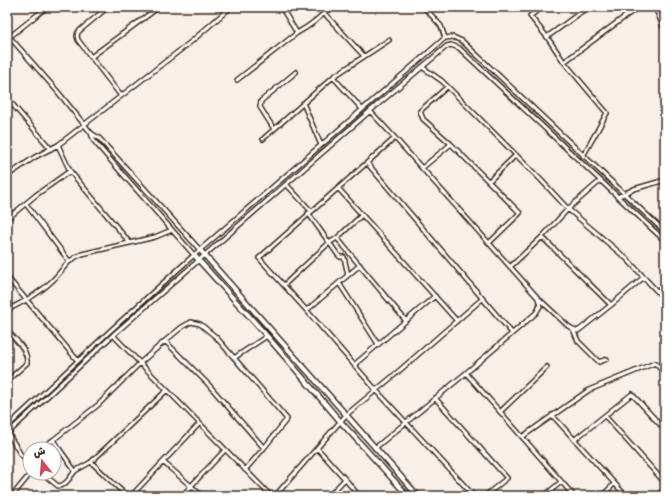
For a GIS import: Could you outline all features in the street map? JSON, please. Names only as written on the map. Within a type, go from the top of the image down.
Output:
[{"type":"street","points":[[47,7],[8,37],[91,133],[99,138],[205,255],[418,496]]},
{"type":"street","points":[[108,7],[78,32],[77,36],[78,40],[121,96]]},
{"type":"street","points":[[91,57],[158,7]]},
{"type":"street","points":[[7,176],[24,164],[58,145],[192,41],[231,7]]},
{"type":"street","points":[[281,7],[297,33]]},
{"type":"street","points":[[237,80],[297,33],[307,27],[330,7]]},
{"type":"street","points":[[424,7],[441,26],[445,38]]},
{"type":"street","points":[[542,7],[530,16],[564,62],[608,113],[583,156]]},
{"type":"street","points":[[547,37],[588,7]]},
{"type":"street","points":[[564,62],[638,7]]},
{"type":"street","points":[[655,7],[665,31]]},
{"type":"street","points":[[324,13],[364,56]]},
{"type":"street","points":[[7,427],[78,360],[194,255],[445,38],[453,37],[462,41],[665,232]]},
{"type":"street","points":[[263,139],[333,77],[389,40]]},
{"type":"street","points":[[22,456],[7,433],[113,335],[370,111],[447,46],[451,45],[459,48],[665,241]]},
{"type":"street","points":[[422,68],[442,82],[568,209],[627,259],[665,300]]},
{"type":"street","points":[[274,129],[260,107],[260,101],[296,72]]},
{"type":"street","points":[[333,77],[362,110]]},
{"type":"street","points":[[447,87],[420,111],[423,119],[451,144],[520,213],[489,243]]},
{"type":"street","points":[[7,98],[51,149]]},
{"type":"street","points":[[303,103],[321,145]]},
{"type":"street","points":[[370,111],[538,298],[572,329],[578,341],[599,362],[606,359]]},
{"type":"street","points":[[91,133],[94,142],[408,496]]},
{"type":"street","points":[[395,138],[259,258],[307,310],[376,390],[474,496]]},
{"type":"street","points":[[422,168],[451,144]]},
{"type":"street","points":[[58,145],[70,172],[130,243]]},
{"type":"street","points":[[489,182],[516,155]]},
{"type":"street","points":[[367,163],[512,333]]},
{"type":"street","points":[[7,219],[70,172]]},
{"type":"street","points":[[617,197],[634,189],[665,180]]},
{"type":"street","points":[[510,267],[542,237],[568,209],[600,181]]},
{"type":"street","points":[[286,184],[310,212],[329,243],[340,257],[344,257],[348,275]]},
{"type":"street","points":[[338,188],[457,320]]},
{"type":"street","points":[[26,204],[69,261]]},
{"type":"street","points":[[284,285],[329,243],[337,238],[362,215]]},
{"type":"street","points":[[7,310],[40,292],[54,280],[73,257],[155,237],[172,230]]},
{"type":"street","points":[[542,237],[611,306]]},
{"type":"street","points":[[337,238],[406,321]]},
{"type":"street","points":[[307,310],[360,265]]},
{"type":"street","points":[[7,277],[78,360]]},
{"type":"street","points":[[572,329],[578,331],[611,306],[644,277]]},
{"type":"street","points":[[339,283],[378,344]]},
{"type":"street","points":[[354,365],[435,296]]},
{"type":"street","points":[[375,448],[536,313],[540,306],[538,298]]},
{"type":"street","points":[[276,496],[346,415],[482,299]]},
{"type":"street","points":[[74,471],[53,440],[98,405],[140,363],[182,327],[191,322],[200,324],[216,337],[287,419],[245,470]]},
{"type":"street","points":[[7,330],[25,352],[27,357],[27,363],[7,381]]},
{"type":"street","points":[[113,335],[271,496]]},
{"type":"street","points":[[234,358],[267,336]]},
{"type":"street","points":[[165,341],[208,384],[264,448]]},
{"type":"street","points":[[522,437],[589,390],[655,363],[665,374]]},
{"type":"street","points":[[500,412],[547,367]]},
{"type":"street","points":[[466,373],[574,496]]},
{"type":"street","points":[[52,481],[58,486],[65,484],[74,471],[91,462],[167,390]]},
{"type":"street","points":[[574,440],[632,394],[665,430]]},
{"type":"street","points":[[435,398],[507,478],[485,496]]},
{"type":"street","points":[[552,415],[626,496]]},
{"type":"street","points":[[604,416],[665,483]]},
{"type":"street","points":[[131,496],[199,424]]},
{"type":"street","points":[[317,448],[359,496]]},
{"type":"street","points":[[182,496],[225,450]]},
{"type":"street","points":[[91,462],[127,496]]},
{"type":"street","points":[[163,462],[202,496]]},
{"type":"street","points":[[329,496],[345,480]]},
{"type":"street","points":[[12,496],[24,481]]},
{"type":"street","points":[[544,496],[561,482]]},
{"type":"street","points":[[602,496],[614,484]]},
{"type":"street","points":[[657,496],[665,488]]}]
